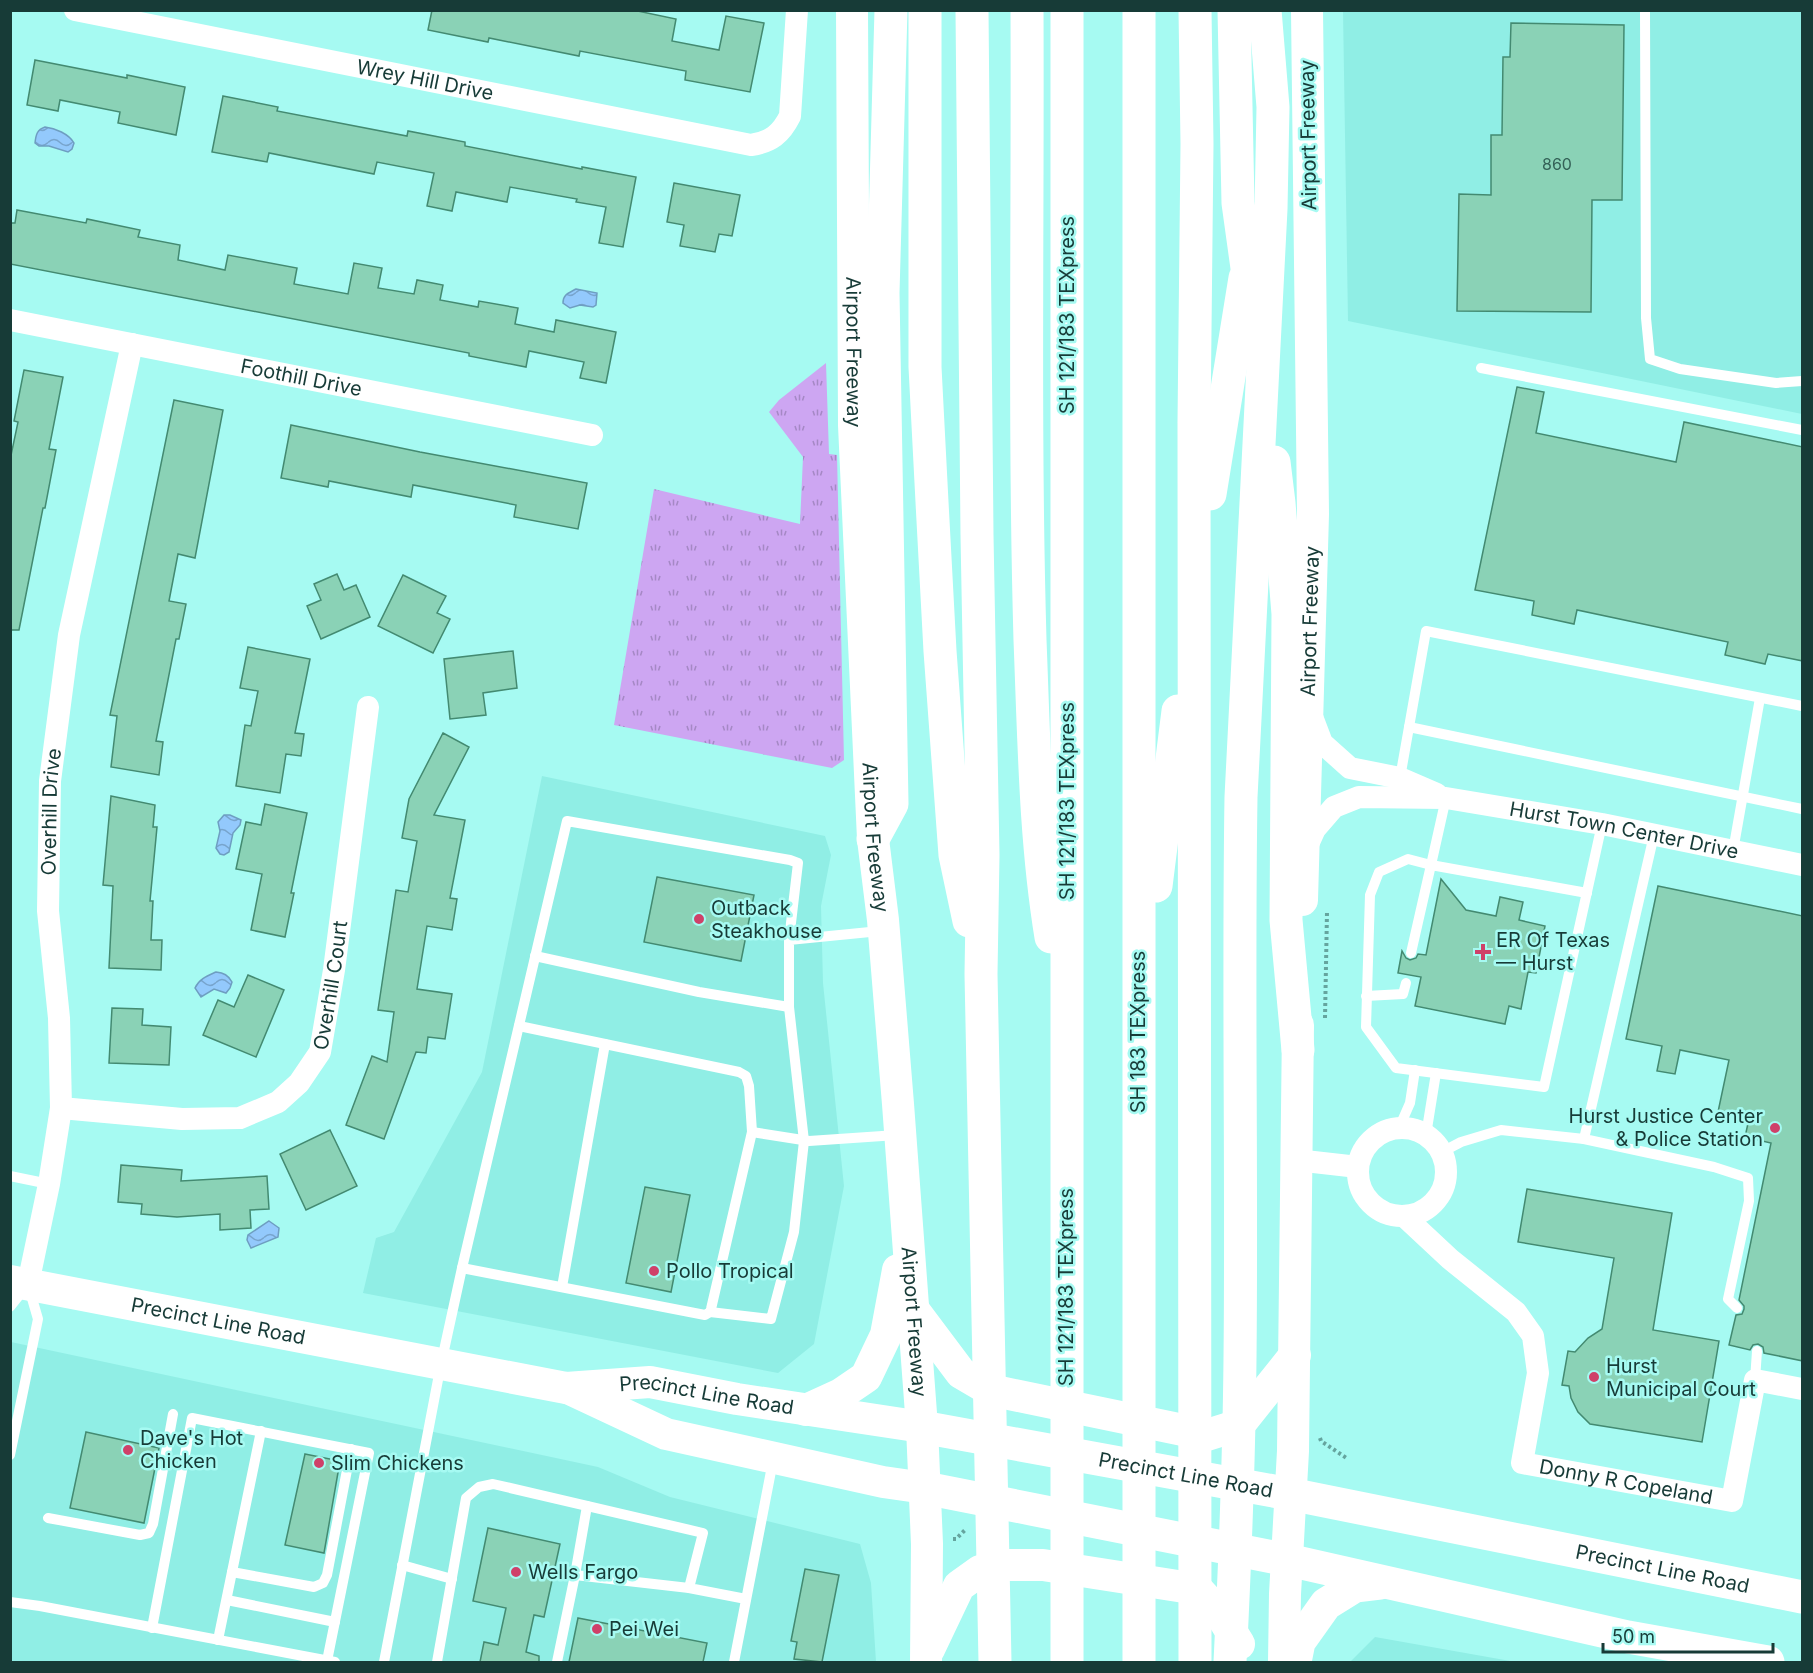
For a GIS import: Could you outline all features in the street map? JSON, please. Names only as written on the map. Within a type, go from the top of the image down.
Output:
[{"type":"main road","name":"Airport Freeway","points":[[852,10],[854,424],[873,839],[883,931],[922,1427],[927,1544],[926,1659]]},
{"type":"main road","points":[[873,839],[892,804],[884,293],[891,10]]},
{"type":"main road","points":[[925,10],[926,367],[939,640],[955,855],[981,974]]},
{"type":"main road","points":[[972,10],[977,547],[983,855],[981,974],[995,1652]]},
{"type":"main road","points":[[1027,10],[1028,556],[1033,728],[1043,886],[1067,1040]]},
{"type":"main road","name":"SH 121/183 TEXpress","points":[[1067,10],[1067,1662]]},
{"type":"main road","name":"SH 183 TEXpress","points":[[1139,10],[1139,1650]]},
{"type":"main road","points":[[1195,10],[1197,199],[1194,423],[1195,1662]]},
{"type":"main road","points":[[1234,10],[1238,203],[1279,503],[1288,614],[1286,920],[1298,1050]]},
{"type":"main road","name":"Airport Freeway","points":[[1284,1662],[1293,1451],[1298,1050],[1313,514],[1307,10]]},
{"type":"main road","points":[[1230,1662],[1235,1574],[1240,1360],[1239,895],[1241,797],[1268,279],[1265,13]]},
{"type":"main road","points":[[1138,1032],[1171,762],[1214,469],[1247,269],[1265,107]]},
{"type":"main road","points":[[806,1410],[841,1394],[867,1375],[886,1335],[907,1225]]},
{"type":"main road","name":"Precinct Line Road","points":[[16,1291],[441,1364],[566,1388],[666,1434],[883,1482],[925,1488],[1288,1560],[1628,1637],[1768,1662]]},
{"type":"main road","points":[[913,1309],[961,1372],[990,1390],[1207,1435],[1239,1425],[1294,1354]]},
{"type":"main road","name":"Precinct Line Road","points":[[566,1388],[650,1382],[737,1399],[922,1427],[1290,1494],[1803,1597]]},
{"type":"main road","points":[[926,1659],[959,1586],[980,1571],[1004,1565],[1043,1565],[1197,1589],[1221,1614],[1238,1641],[1241,1662]]},
{"type":"main road","points":[[1295,1662],[1299,1642],[1326,1604],[1355,1586],[1387,1582]]},
{"type":"street","name":"Wrey Hill Drive","points":[[75,10],[751,145],[764,143],[775,137],[790,116],[797,10]]},
{"type":"street","name":"Foothill Drive","points":[[10,320],[592,435]]},
{"type":"street","name":"Overhill Drive","points":[[16,1291],[49,1184],[60,1108],[58,1018],[48,911],[50,781],[69,635],[132,344]]},
{"type":"street","name":"Hurst Town Center Drive","points":[[1307,705],[1322,743],[1350,768],[1400,778],[1446,798]]},
{"type":"street","name":"Overhill Court","points":[[60,1108],[182,1119],[240,1118],[278,1102],[299,1083],[320,1052],[334,970],[368,707]]},
{"type":"street","name":"Hurst Town Center Drive","points":[[1303,855],[1315,829],[1334,807],[1359,797],[1446,798],[1602,824],[1803,865]]},
{"type":"street","points":[[1296,1160],[1358,1167],[1367,1145],[1387,1131],[1398,1128],[1411,1129],[1426,1135],[1442,1152],[1446,1166],[1446,1181],[1431,1206],[1405,1217]]},
{"type":"street","name":"Donny R Copeland","points":[[1358,1167],[1359,1183],[1365,1197],[1376,1208],[1389,1215],[1405,1217],[1450,1259],[1516,1312],[1533,1336],[1538,1373],[1522,1463],[1732,1502],[1755,1380]]},
{"type":"street","points":[[1755,1380],[1803,1389]]},
{"type":"lane","points":[[1645,10],[1646,318],[1650,359],[1680,369],[1776,383],[1803,381]]},
{"type":"lane","points":[[1481,368],[1803,430]]},
{"type":"lane","points":[[1400,778],[1426,631],[1803,706]]},
{"type":"lane","points":[[1733,851],[1760,698]]},
{"type":"lane","points":[[1409,728],[1803,809]]},
{"type":"lane","points":[[1411,952],[1446,798]]},
{"type":"lane","points":[[384,1662],[441,1364],[462,1268],[567,821],[798,863],[789,940],[789,1007],[804,1141],[794,1232],[771,1319],[710,1312],[705,1315],[462,1268]]},
{"type":"lane","points":[[1587,893],[1408,859],[1379,872],[1370,895],[1366,1027],[1396,1068],[1544,1087],[1587,893],[1602,824]]},
{"type":"lane","points":[[1584,1139],[1654,835]]},
{"type":"lane","points":[[789,940],[883,931]]},
{"type":"lane","points":[[535,956],[699,992],[789,1007]]},
{"type":"lane","points":[[1366,996],[1403,994],[1406,983]]},
{"type":"lane","points":[[519,1026],[739,1072],[746,1076],[749,1086],[752,1132],[710,1312]]},
{"type":"lane","points":[[562,1287],[605,1044]]},
{"type":"lane","points":[[1398,1128],[1410,1103],[1415,1070]]},
{"type":"lane","points":[[1426,1135],[1436,1073]]},
{"type":"lane","points":[[1442,1152],[1461,1142],[1501,1130],[1584,1139],[1714,1167],[1748,1178],[1749,1201],[1728,1299],[1737,1308]]},
{"type":"lane","points":[[752,1132],[804,1141],[900,1135]]},
{"type":"lane","points":[[10,1176],[49,1184]]},
{"type":"lane","points":[[10,1455],[38,1319],[16,1291]]},
{"type":"lane","points":[[1755,1380],[1757,1351]]},
{"type":"lane","points":[[48,1518],[140,1535],[149,1533],[153,1524],[173,1414]]},
{"type":"lane","points":[[10,1602],[331,1662],[335,1622],[369,1453],[192,1418],[152,1628]]},
{"type":"lane","points":[[218,1640],[261,1431]]},
{"type":"lane","points":[[232,1572],[314,1587],[323,1583],[327,1575],[351,1449]]},
{"type":"lane","points":[[734,1662],[773,1458]]},
{"type":"lane","points":[[436,1662],[466,1498],[479,1487],[493,1484],[703,1533],[689,1588]]},
{"type":"lane","points":[[557,1662],[587,1506]]},
{"type":"lane","points":[[402,1565],[452,1578]]},
{"type":"lane","points":[[574,1575],[689,1588],[746,1599]]},
{"type":"lane","points":[[226,1600],[335,1622]]},
{"type":"shaded area","points":[[1343,11],[1802,11],[1802,414],[1348,321]]},
{"type":"shaded area","points":[[542,776],[825,836],[831,855],[821,906],[823,983],[844,1186],[814,1344],[778,1373],[363,1293],[376,1238],[394,1232],[482,1072]]},
{"type":"shaded area","points":[[11,1342],[598,1467],[670,1497],[860,1544],[871,1583],[876,1662],[11,1662]]},
{"type":"shaded area","points":[[1375,1637],[1516,1662],[1350,1662]]},
{"type":"green space","points":[[826,363],[829,454],[837,455],[844,760],[832,768],[614,725],[654,489],[800,524],[803,457],[769,412],[779,400]]},
{"type":"water","points":[[45,127],[57,130],[69,137],[74,143],[72,149],[68,152],[49,146],[39,146],[35,143],[37,133]]},
{"type":"water","points":[[576,289],[597,293],[596,305],[593,307],[580,305],[570,308],[563,303],[565,296]]},
{"type":"water","points":[[224,815],[241,820],[233,833],[229,852],[224,855],[220,854],[216,848],[220,831],[218,822]]},
{"type":"water","points":[[216,972],[229,978],[232,982],[230,988],[226,993],[214,989],[201,997],[195,988],[204,978]]},
{"type":"water","points":[[269,1221],[279,1228],[278,1237],[251,1248],[247,1240],[248,1235]]},
{"type":"building","points":[[432,10],[633,10],[676,19],[672,41],[719,50],[726,16],[764,23],[750,92],[685,80],[686,71],[580,51],[579,56],[489,38],[488,42],[428,30]]},
{"type":"building","points":[[1511,23],[1624,25],[1622,200],[1592,200],[1591,312],[1457,311],[1459,194],[1491,195],[1491,135],[1502,135],[1503,57],[1510,57]]},
{"type":"building","points":[[35,60],[185,87],[176,135],[118,123],[120,112],[60,100],[58,111],[27,105]]},
{"type":"building","points":[[223,96],[278,107],[277,111],[407,136],[408,131],[465,142],[465,146],[636,177],[623,247],[599,243],[606,207],[576,202],[577,199],[510,187],[507,202],[456,192],[452,211],[427,206],[434,173],[377,162],[374,174],[269,153],[267,162],[212,152]]},
{"type":"building","points":[[674,183],[740,195],[732,236],[719,234],[715,252],[680,246],[684,225],[667,222]]},
{"type":"building","points":[[17,210],[86,223],[87,219],[140,230],[138,237],[180,245],[178,260],[225,270],[228,255],[297,268],[294,284],[348,294],[354,263],[382,268],[378,288],[414,294],[417,280],[443,285],[440,300],[478,307],[479,301],[518,308],[515,324],[554,332],[556,320],[616,332],[606,383],[580,378],[584,362],[529,351],[526,367],[469,356],[469,353],[10,264],[10,223],[15,223]]},
{"type":"building","points":[[24,370],[63,377],[49,449],[56,450],[45,508],[43,508],[19,630],[10,630],[10,460],[18,422],[14,421]]},
{"type":"building","points":[[1517,387],[1544,392],[1536,433],[1676,462],[1684,422],[1803,447],[1803,661],[1768,654],[1765,664],[1725,655],[1728,642],[1577,610],[1574,624],[1532,615],[1534,601],[1475,590]]},
{"type":"building","points":[[174,400],[223,410],[195,558],[178,554],[169,601],[186,604],[179,639],[176,639],[156,741],[163,742],[159,775],[111,767],[117,716],[110,715]]},
{"type":"building","points":[[291,425],[587,483],[578,529],[514,517],[516,505],[413,485],[411,497],[329,481],[328,487],[281,478]]},
{"type":"building","points":[[337,574],[344,590],[356,585],[370,617],[321,639],[307,606],[321,600],[314,584]]},
{"type":"building","points":[[403,575],[446,596],[437,613],[450,619],[433,653],[378,626]]},
{"type":"building","points":[[248,647],[310,659],[295,733],[304,734],[301,756],[286,754],[280,793],[236,786],[245,725],[251,726],[258,691],[240,688]]},
{"type":"building","points":[[513,651],[517,688],[483,693],[486,715],[450,719],[444,659]]},
{"type":"building","points":[[443,733],[469,747],[434,815],[465,820],[450,898],[457,899],[452,930],[427,926],[417,989],[452,994],[445,1039],[428,1037],[426,1053],[416,1052],[384,1139],[346,1125],[372,1056],[387,1062],[394,1012],[378,1010],[396,890],[408,892],[417,841],[402,838],[409,799]]},
{"type":"building","points":[[111,796],[155,805],[153,827],[157,827],[150,901],[153,901],[151,940],[162,940],[161,970],[109,968],[113,886],[103,885]]},
{"type":"building","points":[[265,804],[307,813],[285,937],[251,930],[262,874],[236,869],[246,822],[261,825]]},
{"type":"building","name":"Outback Steakhouse","points":[[657,877],[754,895],[741,961],[644,942]]},
{"type":"building","name":"ER Of Texas — Hurst","points":[[1441,879],[1466,910],[1496,916],[1500,897],[1523,902],[1519,920],[1545,926],[1536,973],[1528,972],[1521,1009],[1509,1006],[1505,1024],[1415,1006],[1421,977],[1398,973],[1402,951],[1410,960],[1416,958],[1418,954],[1426,955]]},
{"type":"building","name":"Hurst Justice Center & Police Station","points":[[1658,886],[1803,916],[1803,1361],[1764,1353],[1763,1347],[1758,1344],[1753,1345],[1750,1350],[1729,1345],[1736,1315],[1742,1314],[1744,1309],[1739,1300],[1771,1143],[1745,1137],[1749,1119],[1718,1112],[1729,1060],[1680,1050],[1675,1074],[1657,1071],[1662,1046],[1626,1039]]},
{"type":"building","points":[[248,975],[284,990],[256,1057],[203,1035],[218,1000],[234,1007]]},
{"type":"building","points":[[112,1008],[143,1009],[142,1025],[171,1027],[169,1065],[109,1063]]},
{"type":"building","points":[[330,1130],[357,1186],[306,1210],[280,1154]]},
{"type":"building","points":[[121,1165],[182,1170],[181,1181],[267,1176],[269,1209],[250,1210],[251,1228],[220,1230],[220,1214],[177,1217],[141,1214],[142,1204],[118,1202]]},
{"type":"building","points":[[645,1187],[690,1195],[671,1292],[626,1283]]},
{"type":"building","points":[[1527,1189],[1672,1213],[1653,1330],[1719,1341],[1702,1442],[1590,1424],[1578,1412],[1571,1398],[1569,1386],[1562,1385],[1568,1351],[1575,1352],[1588,1338],[1602,1329],[1614,1258],[1518,1242]]},
{"type":"building","points":[[86,1432],[159,1448],[144,1523],[70,1508]]},
{"type":"building","points":[[305,1454],[340,1461],[324,1553],[285,1545]]},
{"type":"building","name":"Wells Fargo","points":[[488,1528],[560,1544],[544,1617],[534,1615],[526,1652],[539,1656],[539,1662],[480,1662],[484,1642],[498,1645],[506,1608],[473,1601]]},
{"type":"building","points":[[805,1569],[839,1575],[822,1662],[794,1659],[797,1642],[791,1641]]},
{"type":"building","points":[[578,1618],[707,1643],[703,1662],[569,1662]]},
{"type":"place","name":"Outback Steakhouse","points":[[699,919]]},
{"type":"place","name":"ER Of Texas — Hurst","points":[[1483,952]]},
{"type":"place","name":"Hurst Justice Center & Police Station","points":[[1775,1128]]},
{"type":"place","name":"Pollo Tropical","points":[[654,1271]]},
{"type":"place","name":"Hurst Municipal Court","points":[[1594,1377]]},
{"type":"place","name":"Dave's Hot Chicken","points":[[128,1450]]},
{"type":"place","name":"Slim Chickens","points":[[319,1463]]},
{"type":"place","name":"Wells Fargo","points":[[516,1572]]},
{"type":"place","name":"Pei Wei","points":[[597,1629]]}]
